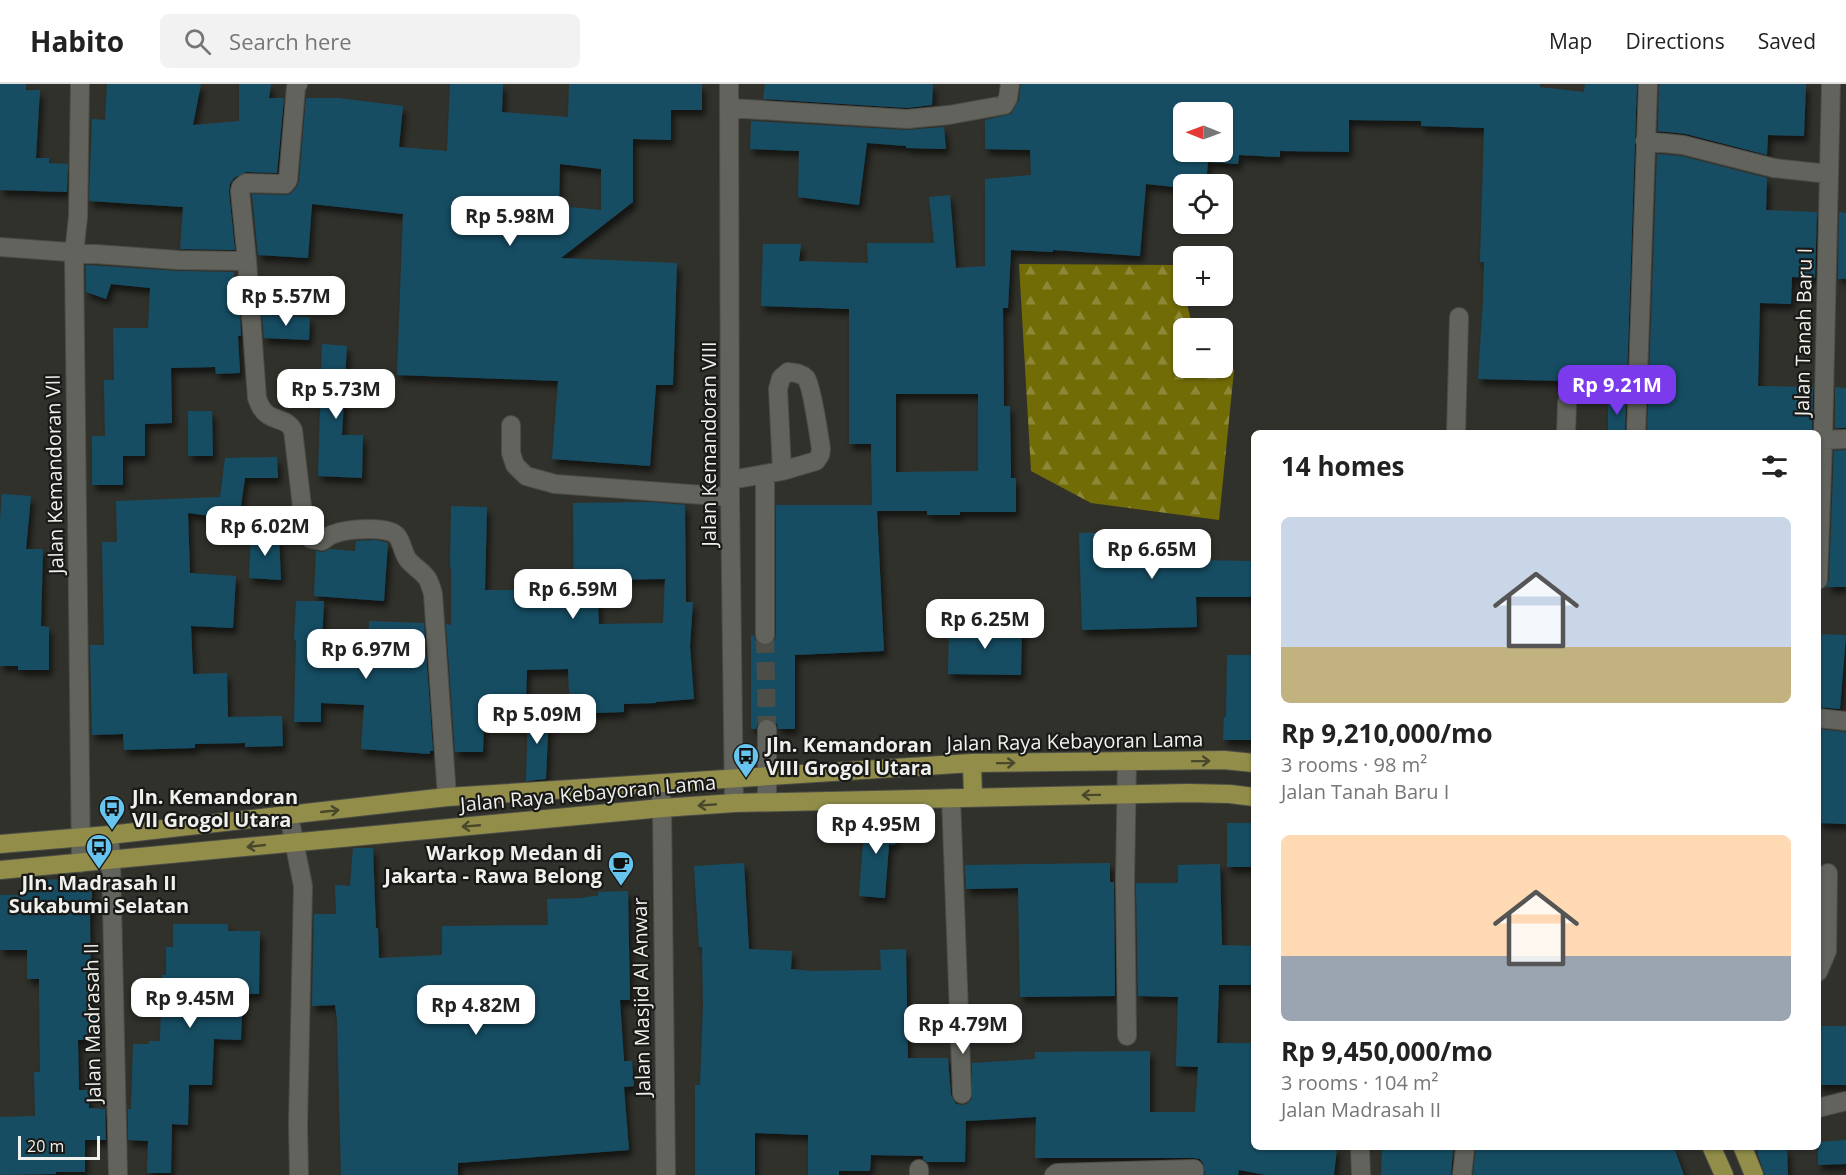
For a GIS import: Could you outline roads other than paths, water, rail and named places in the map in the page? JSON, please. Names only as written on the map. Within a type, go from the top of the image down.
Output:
[{"type":"main road","name":"Jalan Raya Kebayoran Lama","points":[[0,844],[109,835],[447,798],[766,776],[972,764],[1224,760],[1251,763]]},
{"type":"main road","points":[[972,764],[973,797]]},
{"type":"main road","name":"Jalan Raya Kebayoran Lama","points":[[0,870],[734,803],[1188,793],[1251,797]]},
{"type":"main road","points":[[511,794],[515,822]]},
{"type":"main road","points":[[414,801],[417,831]]},
{"type":"main road","points":[[1713,1150],[1724,1175]]},
{"type":"main road","points":[[1744,1150],[1754,1175]]},
{"type":"street","name":"Jalan Kemandoran VII","points":[[80,84],[78,217],[74,254],[81,863]]},
{"type":"street","points":[[298,84],[288,180],[285,184],[246,183],[240,191],[256,398],[260,408],[267,415],[288,424],[293,430],[305,531],[311,539],[322,541],[333,534],[350,530],[387,529],[398,536],[408,560],[429,578],[433,594],[447,798]]},
{"type":"street","name":"Jalan Kemandoran VIII","points":[[729,84],[730,488],[734,803]]},
{"type":"street","points":[[730,108],[907,119],[949,115],[1004,105],[1008,98],[1010,84]]},
{"type":"street","points":[[1636,430],[1648,84]]},
{"type":"street","name":"Jalan Tanah Baru I","points":[[1821,496],[1831,84]]},
{"type":"street","points":[[1645,141],[1683,145],[1774,168],[1829,174]]},
{"type":"street","points":[[0,247],[178,260],[247,261]]},
{"type":"street","points":[[1456,430],[1459,317]]},
{"type":"street","points":[[511,425],[511,453],[515,465],[526,476],[555,484],[730,488],[774,473],[816,461],[820,455],[821,449],[810,390],[807,380],[799,373],[788,372],[781,378],[778,389],[774,473],[765,635]]},
{"type":"street","points":[[1566,430],[1568,395],[1571,392],[1581,389],[1638,389]]},
{"type":"street","points":[[1823,440],[1846,439]]},
{"type":"street","points":[[1821,718],[1846,721]]},
{"type":"street","points":[[767,729],[767,802]]},
{"type":"street","points":[[1127,761],[1125,880],[1127,1036]]},
{"type":"street","name":"Jalan Masjid Al Anwar","points":[[660,783],[666,1175]]},
{"type":"street","points":[[951,798],[962,1095]]},
{"type":"street","points":[[289,816],[303,886],[299,1175]]},
{"type":"street","name":"Jalan Madrasah II","points":[[109,835],[118,1175]]},
{"type":"street","points":[[1821,965],[1827,951],[1828,873]]},
{"type":"street","points":[[1821,1107],[1846,1101]]},
{"type":"street","points":[[1360,1150],[1361,1175]]},
{"type":"street","points":[[1462,1175],[1465,1150]]},
{"type":"street","points":[[1054,1175],[1057,1173],[1194,1172]]},
{"type":"tunnel","points":[[765,635],[767,729]]},
{"type":"place","name":"Jln. Kemandoran VIII Grogol Utara","points":[[746,779]]},
{"type":"place","name":"Jln. Kemandoran VII Grogol Utara","points":[[112,831]]},
{"type":"place","name":"Jln. Madrasah II Sukabumi Selatan","points":[[99,870]]},
{"type":"place","name":"Warkop Medan di Jakarta - Rawa Belong","points":[[621,887]]}]
